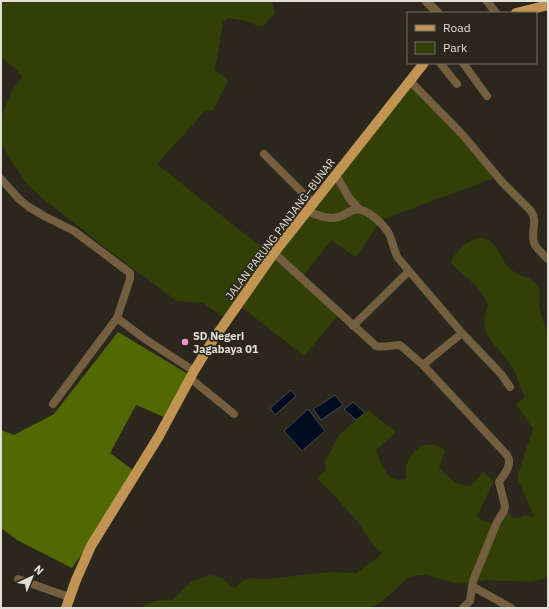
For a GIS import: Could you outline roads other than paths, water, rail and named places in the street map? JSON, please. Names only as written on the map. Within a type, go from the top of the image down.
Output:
[{"type":"main road","points":[[520,12],[548,5]]},
{"type":"main road","name":"JALAN PARUNG PANJANG–BUNAR","points":[[66,608],[69,597],[91,546],[159,436],[192,375],[238,304],[274,253],[423,64]]},
{"type":"street","points":[[426,1],[437,12]]},
{"type":"street","points":[[487,1],[495,12]]},
{"type":"street","points":[[441,64],[457,84]]},
{"type":"street","points":[[464,64],[487,96]]},
{"type":"street","points":[[410,81],[462,134],[502,182],[531,210],[534,216],[533,240],[535,245],[548,259]]},
{"type":"street","points":[[264,154],[311,208],[330,218],[342,217],[353,210],[359,209],[372,215],[388,230],[394,251],[398,258],[462,333],[501,374],[510,388]]},
{"type":"street","points":[[336,175],[349,198],[359,209]]},
{"type":"street","points":[[1,179],[29,207],[74,231],[130,273],[130,279],[117,318],[53,404]]},
{"type":"street","points":[[274,253],[376,346],[384,348],[400,345],[423,365],[510,460],[510,464],[499,482],[504,511],[497,522],[473,581],[470,601],[463,608]]},
{"type":"street","points":[[353,326],[409,271]]},
{"type":"street","points":[[117,318],[192,375],[234,414]]},
{"type":"street","points":[[423,365],[462,333]]},
{"type":"street","points":[[18,579],[69,597]]},
{"type":"street","points":[[472,586],[511,608]]},
{"type":"water","points":[[291,390],[296,396],[275,415],[270,408]]},
{"type":"water","points":[[335,395],[343,405],[321,420],[313,409]]},
{"type":"water","points":[[353,402],[365,413],[356,420],[344,409]]},
{"type":"water","points":[[308,409],[325,431],[302,451],[284,431]]},
{"type":"place","name":"SD Negeri Jagabaya 01","points":[[185,342]]}]
